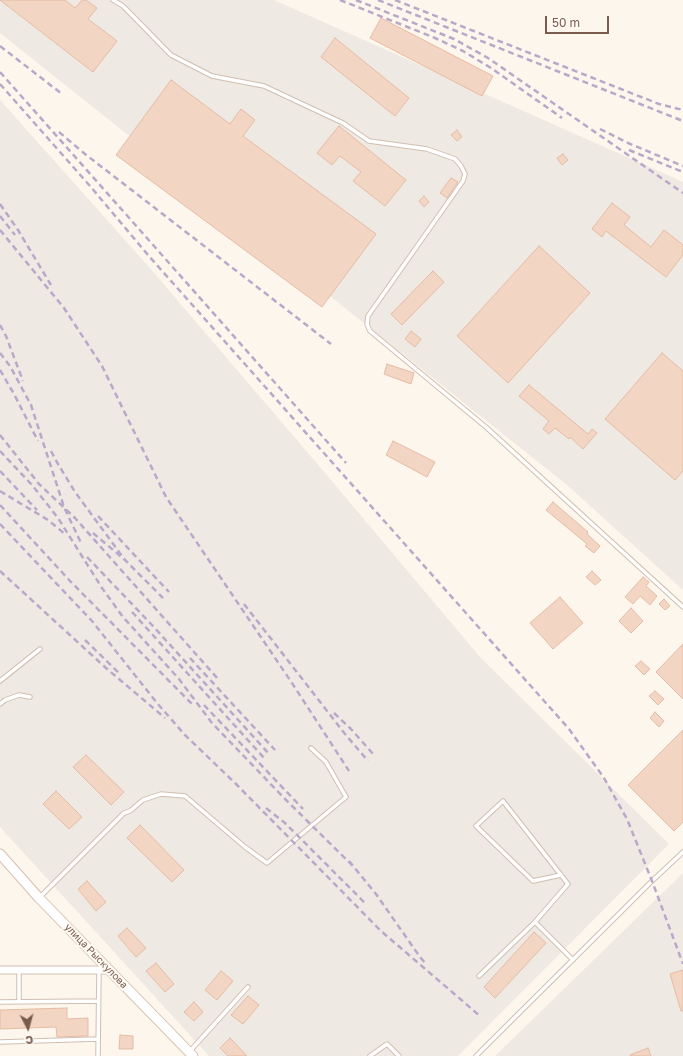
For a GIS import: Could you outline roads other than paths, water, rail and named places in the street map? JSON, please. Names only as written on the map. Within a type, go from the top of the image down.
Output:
[{"type":"street","name":"улица Рыскулова","points":[[0,854],[39,898],[191,1054]]},
{"type":"street","points":[[0,970],[110,970]]},
{"type":"lane","points":[[113,0],[123,6],[170,55],[212,76],[264,86],[343,123],[369,141],[427,149],[456,158],[465,174],[463,181],[368,316],[367,324],[370,331],[487,428],[683,607]]},
{"type":"lane","points":[[0,681],[40,649]]},
{"type":"lane","points":[[0,704],[5,700],[19,695],[30,697]]},
{"type":"lane","points":[[39,898],[124,813],[130,811],[143,800],[161,794],[185,796],[245,847],[267,863],[346,797],[326,762],[311,748]]},
{"type":"lane","points":[[479,976],[535,922],[568,884],[561,875],[503,801],[476,826],[533,881],[561,875]]},
{"type":"lane","points":[[476,1056],[652,880],[683,852]]},
{"type":"lane","points":[[535,922],[573,960]]},
{"type":"lane","points":[[98,1056],[99,970]]},
{"type":"lane","points":[[19,971],[19,1002]]},
{"type":"lane","points":[[191,1054],[248,987]]},
{"type":"lane","points":[[0,1002],[98,1001]]},
{"type":"lane","points":[[0,1042],[98,1039]]},
{"type":"lane","points":[[370,1056],[387,1044],[399,1056]]},
{"type":"railway","points":[[340,0],[435,38],[463,51],[491,68],[562,118]]},
{"type":"railway","points":[[356,0],[454,39],[488,58],[683,193]]},
{"type":"railway","points":[[378,0],[683,121]]},
{"type":"railway","points":[[395,0],[659,104],[683,110]]},
{"type":"railway","points":[[0,46],[62,94]]},
{"type":"railway","points":[[0,72],[346,463]]},
{"type":"railway","points":[[0,84],[90,186],[148,255],[569,729],[604,778],[627,819],[683,964]]},
{"type":"railway","points":[[600,129],[628,143],[683,166]]},
{"type":"railway","points":[[59,132],[85,154],[331,344]]},
{"type":"railway","points":[[629,150],[683,172]]},
{"type":"railway","points":[[0,204],[18,230],[51,285]]},
{"type":"railway","points":[[0,216],[15,235]]},
{"type":"railway","points":[[0,230],[64,308],[102,366],[166,497],[292,683],[349,771]]},
{"type":"railway","points":[[0,325],[6,336],[23,381]]},
{"type":"railway","points":[[0,353],[10,366],[31,405],[64,507],[81,543]]},
{"type":"railway","points":[[0,370],[38,441]]},
{"type":"railway","points":[[0,435],[39,484],[75,518],[218,679]]},
{"type":"railway","points":[[0,451],[32,485],[58,518],[102,588],[123,617],[179,679],[212,723],[285,799],[353,866]]},
{"type":"railway","points":[[51,451],[75,492],[125,560]]},
{"type":"railway","points":[[0,471],[37,510]]},
{"type":"railway","points":[[0,491],[48,520],[65,534]]},
{"type":"railway","points":[[0,505],[71,582],[192,704]]},
{"type":"railway","points":[[98,516],[169,592]]},
{"type":"railway","points":[[0,524],[92,621],[157,703],[185,735],[236,784],[381,931],[480,1016]]},
{"type":"railway","points":[[93,533],[125,560],[163,598]]},
{"type":"railway","points":[[87,557],[152,625],[270,755]]},
{"type":"railway","points":[[0,571],[106,668],[165,718]]},
{"type":"railway","points":[[244,604],[345,734],[368,761]]},
{"type":"railway","points":[[132,612],[265,759]]},
{"type":"railway","points":[[85,640],[119,673]]},
{"type":"railway","points":[[190,658],[275,750]]},
{"type":"railway","points":[[204,705],[303,809]]},
{"type":"railway","points":[[334,713],[351,729],[374,755]]},
{"type":"railway","points":[[266,808],[285,823],[365,903]]},
{"type":"railway","points":[[349,861],[376,894],[426,964]]}]
